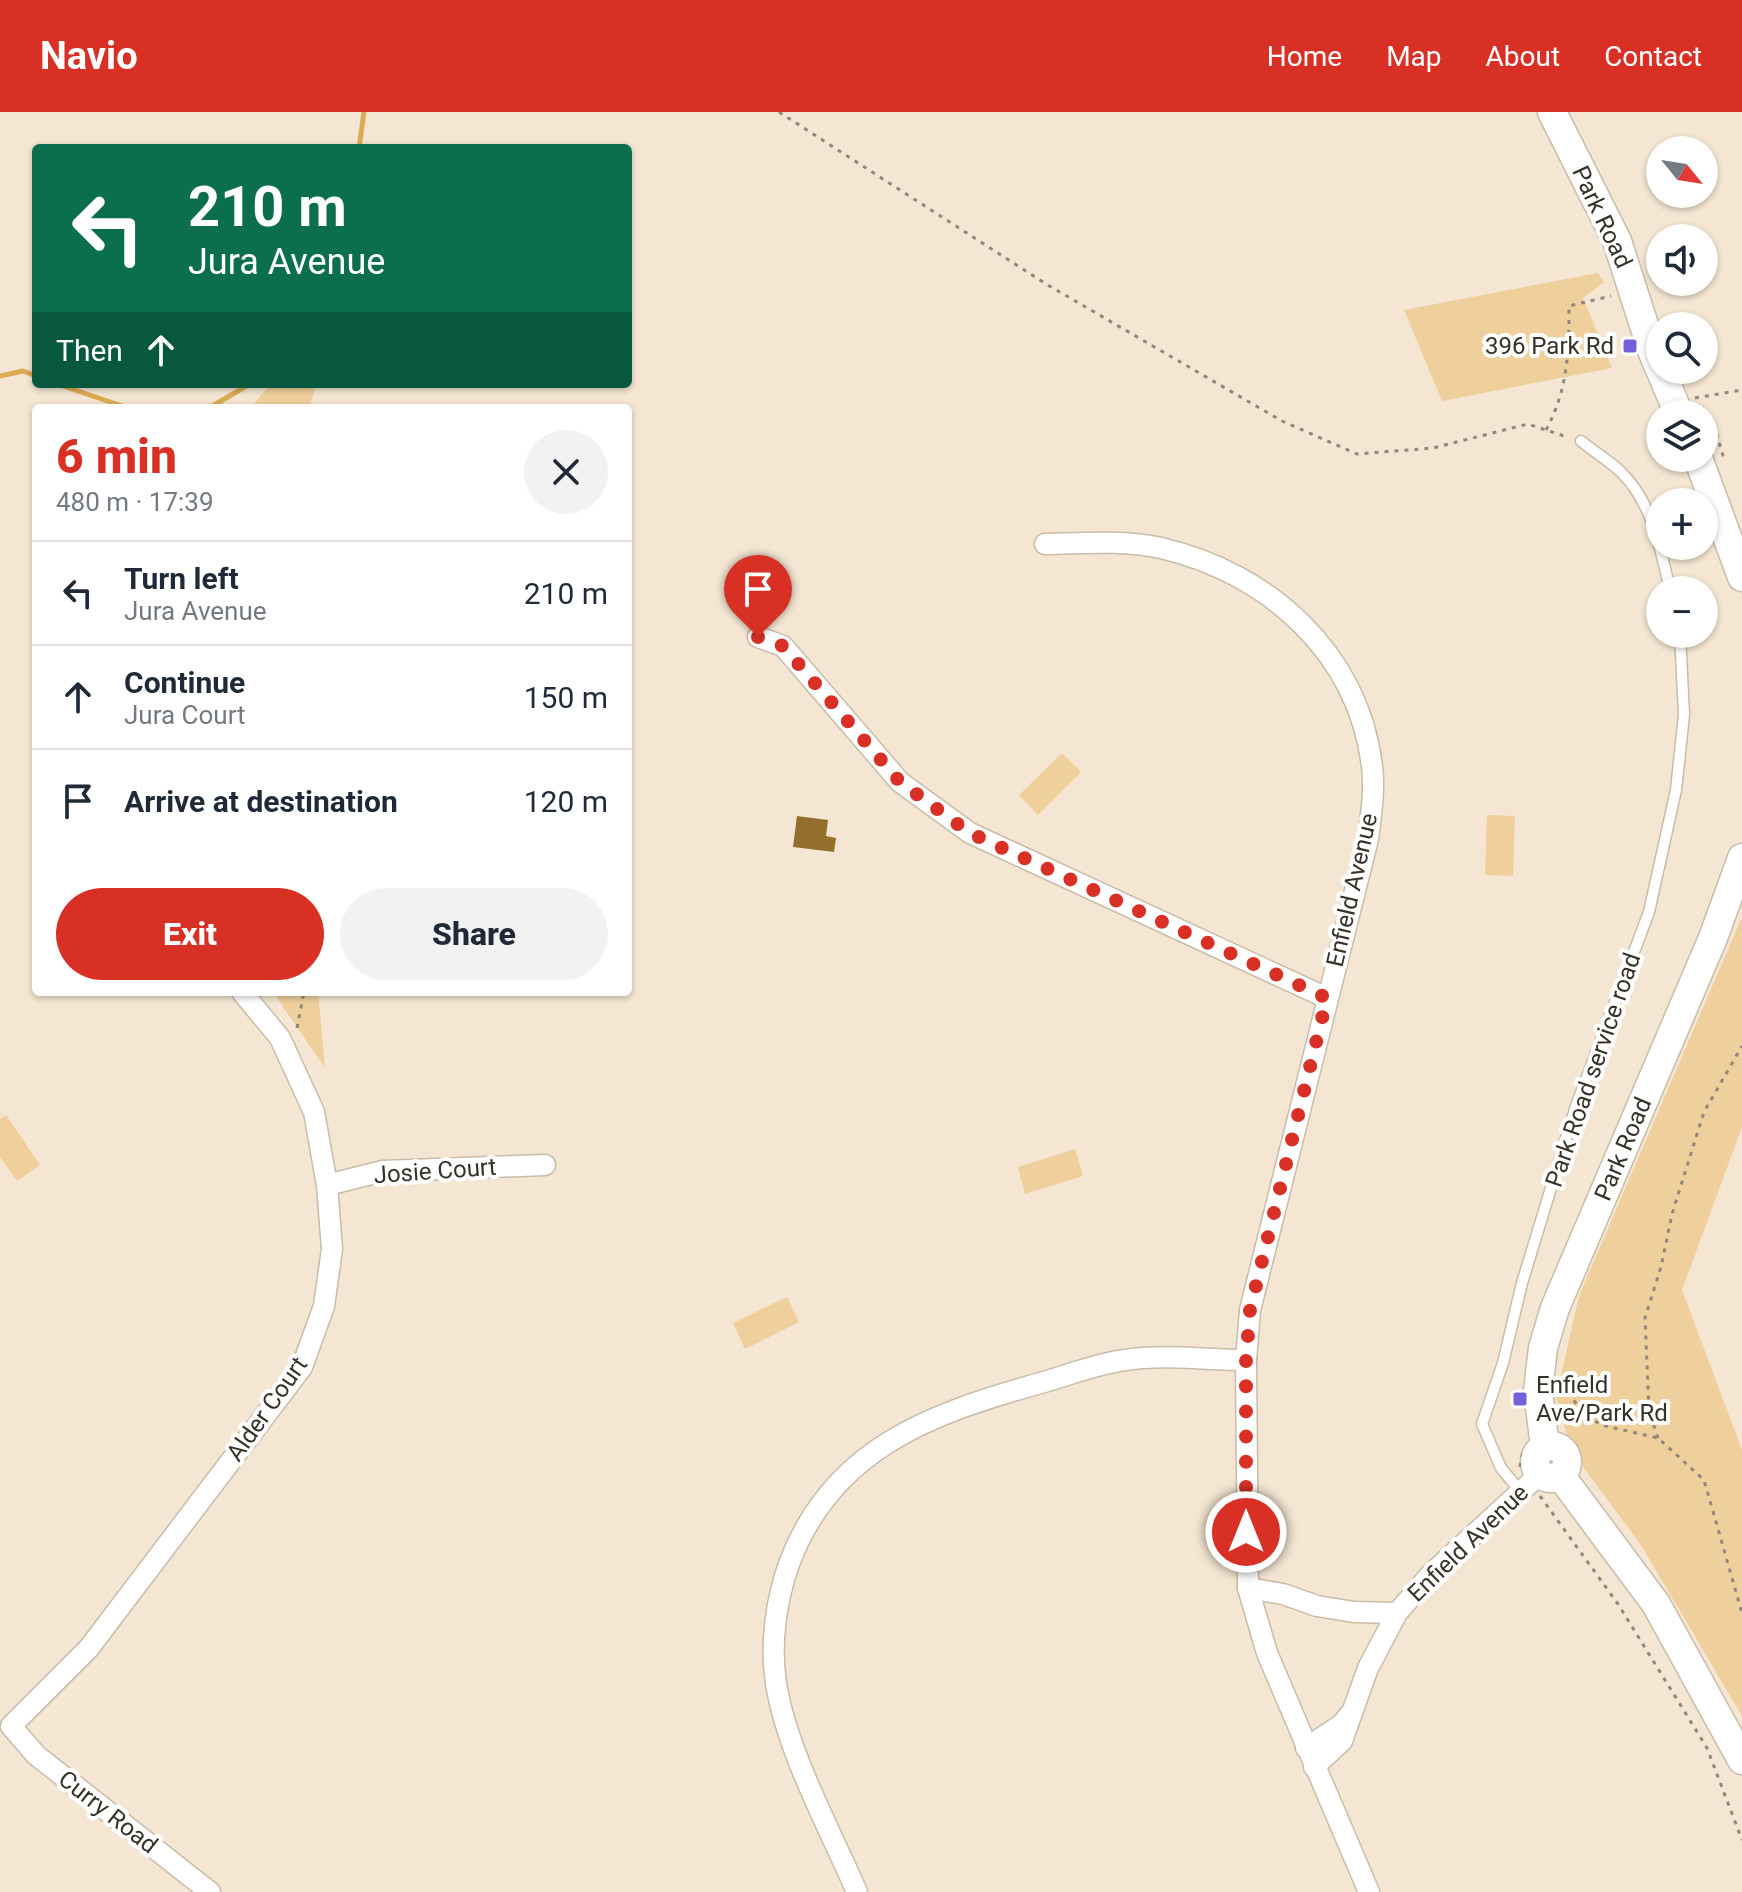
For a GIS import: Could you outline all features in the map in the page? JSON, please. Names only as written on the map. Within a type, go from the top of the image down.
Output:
[{"type":"street","name":"Park Road","points":[[1552,112],[1617,241],[1653,353],[1673,400]]},
{"type":"street","points":[[1703,472],[1742,577]]},
{"type":"street","name":"Enfield Avenue","points":[[1045,544],[1125,543],[1158,548],[1219,567],[1270,595],[1309,629],[1326,650],[1358,708],[1367,738],[1373,769],[1368,839],[1257,1277],[1247,1330],[1246,1360],[1248,1588],[1267,1653],[1369,1892]]},
{"type":"street","points":[[758,637],[783,646],[900,782],[970,833],[1327,998]]},
{"type":"street","name":"Park Road","points":[[1540,1468],[1538,1391],[1543,1348],[1555,1308],[1713,938],[1742,858]]},
{"type":"street","name":"Alder Court","points":[[11,1726],[89,1648],[302,1367],[324,1306],[332,1249],[327,1185],[314,1112],[280,1038],[245,996]]},
{"type":"street","name":"Josie Court","points":[[327,1185],[383,1171],[545,1165]]},
{"type":"street","points":[[857,1892],[796,1750],[781,1710],[775,1680],[776,1614],[782,1582],[803,1530],[815,1510],[855,1466],[878,1448],[912,1428],[980,1400],[1126,1359],[1246,1360]]},
{"type":"street","points":[[1540,1468],[1656,1604],[1742,1760]]},
{"type":"street","name":"Enfield Avenue","points":[[1310,1757],[1353,1711],[1368,1668],[1397,1613],[1416,1589],[1540,1468]]},
{"type":"street","name":"Enfield Avenue","points":[[1248,1588],[1283,1594],[1317,1606],[1354,1612],[1397,1613]]},
{"type":"street","name":"Curry Road","points":[[11,1726],[36,1755],[210,1892]]},
{"type":"lane","points":[[1581,441],[1620,471],[1640,496],[1656,529],[1667,576]]},
{"type":"lane","name":"Park Road service road","points":[[1540,1468],[1501,1468],[1482,1424],[1503,1363],[1522,1283],[1576,1106],[1649,912],[1676,790],[1684,715],[1681,648]]},
{"type":"path","points":[[779,112],[1059,291],[1282,421],[1357,454],[1433,448],[1528,424],[1581,441]]},
{"type":"path","points":[[1546,430],[1559,406],[1569,354],[1569,306],[1635,290]]},
{"type":"path","points":[[1705,400],[1742,390]]},
{"type":"path","points":[[292,1060],[303,996]]},
{"type":"path","points":[[1742,1046],[1704,1112],[1672,1214],[1645,1318],[1649,1411],[1658,1438],[1704,1480],[1742,1613]]},
{"type":"path","points":[[1560,1385],[1584,1413],[1601,1425],[1658,1438]]},
{"type":"path","points":[[1584,1413],[1540,1468],[1520,1469],[1524,1449],[1540,1468],[1618,1604],[1707,1748],[1742,1840]]},
{"type":"shaded area","points":[[1598,273],[1604,282],[1583,298],[1612,368],[1442,401],[1404,310]]},
{"type":"shaded area","points":[[267,388],[316,388],[310,404],[254,404]]},
{"type":"shaded area","points":[[1062,753],[1081,772],[1038,815],[1019,795]]},
{"type":"shaded area","points":[[1487,815],[1515,816],[1513,876],[1485,875]]},
{"type":"shaded area","points":[[1742,917],[1742,1127],[1682,1290],[1742,1450],[1742,1716],[1641,1545],[1572,1452],[1556,1398],[1579,1296]]},
{"type":"shaded area","points":[[276,996],[318,996],[325,1068]]},
{"type":"shaded area","points":[[6,1115],[40,1165],[17,1181],[0,1157],[0,1119]]},
{"type":"shaded area","points":[[1075,1149],[1083,1176],[1025,1194],[1018,1167]]},
{"type":"shaded area","points":[[787,1297],[799,1322],[745,1349],[733,1323]]},
{"type":"building","points":[[797,816],[828,820],[826,836],[836,838],[834,852],[793,847]]},
{"type":"waterway","points":[[360,144],[364,112]]},
{"type":"waterway","points":[[0,376],[23,371],[32,374]]},
{"type":"waterway","points":[[69,388],[116,404]]},
{"type":"waterway","points":[[216,404],[243,388]]},
{"type":"place","name":"396 Park Rd","points":[[1630,346]]},
{"type":"place","name":"Enfield Ave/Park Rd","points":[[1520,1399]]},
{"type":"route","points":[[758,637],[783,646],[796,658],[900,782],[970,833],[1327,998],[1250,1310],[1246,1360],[1246,1532]]}]
